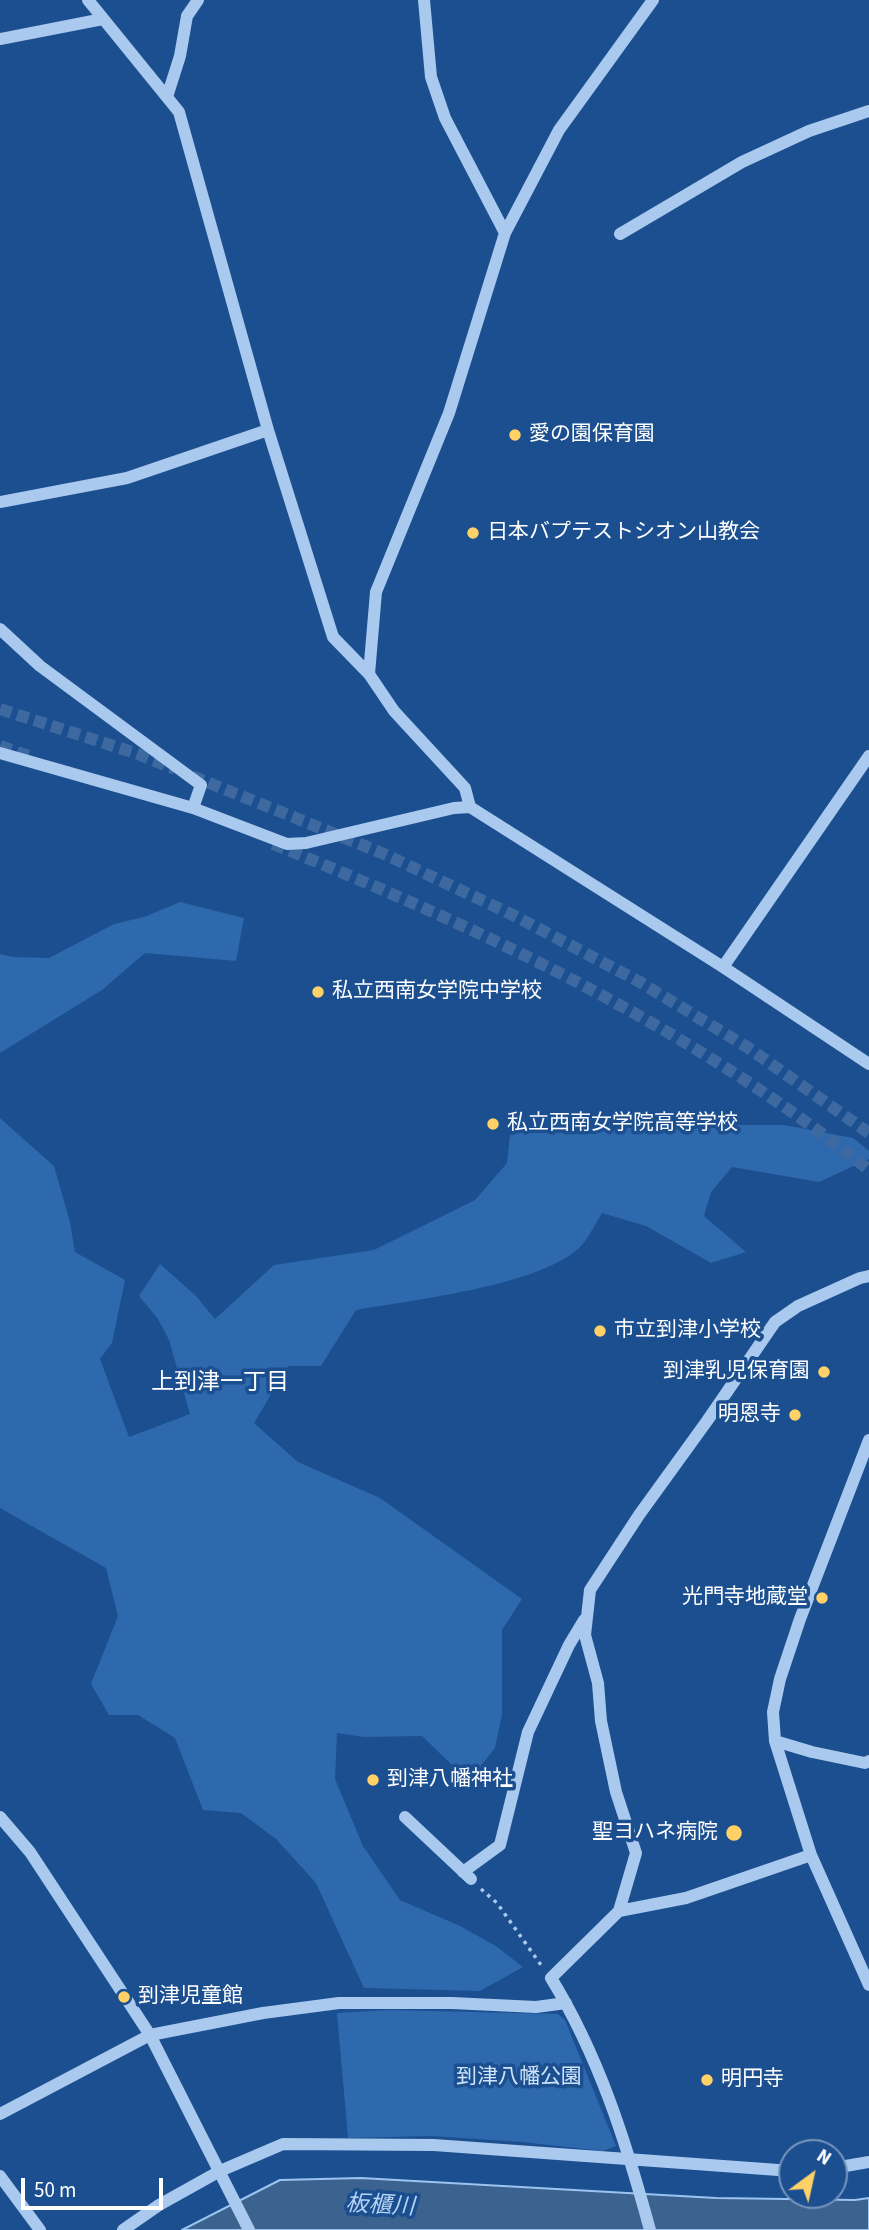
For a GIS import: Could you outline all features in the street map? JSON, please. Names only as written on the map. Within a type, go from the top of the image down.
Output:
[{"type":"street","points":[[89,0],[179,112],[268,430],[333,637],[369,674],[394,712],[466,788],[470,807]]},
{"type":"street","points":[[167,97],[180,56],[187,16],[198,0]]},
{"type":"street","points":[[424,0],[431,76],[445,118],[505,233]]},
{"type":"street","points":[[369,674],[376,592],[449,413],[505,233],[559,130],[653,0]]},
{"type":"street","points":[[0,39],[103,19]]},
{"type":"street","points":[[620,234],[742,162],[809,131],[869,111]]},
{"type":"street","points":[[0,502],[127,478],[268,430]]},
{"type":"street","points":[[0,629],[40,666],[201,785],[192,808]]},
{"type":"street","points":[[0,753],[192,808],[287,844],[306,843],[454,808],[470,807],[723,967],[869,1064]]},
{"type":"street","points":[[723,967],[869,756]]},
{"type":"street","points":[[650,2230],[631,2159],[585,2038],[551,1978],[619,1912],[636,1853],[616,1792],[601,1721],[598,1683],[584,1635],[590,1590],[639,1515],[708,1421],[775,1322],[798,1306],[869,1276]]},
{"type":"street","points":[[869,1440],[800,1619],[780,1679],[773,1712],[775,1741],[811,1855],[869,1984]]},
{"type":"street","points":[[405,1818],[467,1876],[500,1845],[528,1732],[569,1645],[586,1617]]},
{"type":"street","points":[[775,1741],[825,1755],[865,1763],[869,1761]]},
{"type":"street","points":[[0,1817],[30,1852],[150,2035],[249,2230]]},
{"type":"street","points":[[619,1912],[686,1898],[811,1855]]},
{"type":"street","points":[[0,2114],[150,2035],[339,2003],[452,2003],[537,2007],[566,2003]]},
{"type":"street","points":[[123,2230],[159,2205],[220,2171],[283,2144],[433,2145],[778,2170]]},
{"type":"street","points":[[848,2166],[869,2162]]},
{"type":"street","points":[[0,2176],[40,2230]]},
{"type":"path","points":[[467,1876],[497,1903],[551,1978]]},
{"type":"green space","points":[[180,902],[244,918],[236,961],[145,953],[102,990],[0,1053],[0,954],[49,958],[114,924],[144,917]]},
{"type":"green space","points":[[671,1117],[721,1125],[784,1125],[853,1138],[869,1151],[869,1159],[819,1182],[732,1167],[711,1192],[704,1216],[746,1252],[711,1263],[646,1226],[602,1213],[578,1249],[559,1262],[534,1273],[473,1290],[356,1310],[321,1366],[288,1366],[254,1423],[298,1462],[380,1498],[522,1599],[502,1630],[502,1715],[495,1748],[480,1767],[455,1768],[422,1736],[364,1737],[337,1733],[335,1779],[363,1846],[400,1900],[460,1926],[496,1946],[523,1967],[480,1991],[364,1988],[316,1883],[276,1839],[241,1813],[203,1810],[175,1738],[138,1715],[109,1715],[91,1684],[118,1616],[106,1568],[0,1508],[0,1118],[54,1166],[70,1222],[75,1252],[125,1280],[112,1343],[100,1359],[129,1437],[190,1414],[169,1340],[158,1319],[139,1296],[160,1264],[196,1296],[215,1319],[274,1265],[374,1250],[475,1200],[507,1163],[510,1135],[576,1121]]},
{"type":"green space","name":"到津八幡公園","points":[[389,2010],[558,2014],[565,2020],[616,2146],[603,2151],[431,2136],[348,2138],[337,2013]]},
{"type":"water","name":"板櫃川","points":[[361,2178],[716,2198],[778,2199],[778,2209],[848,2209],[848,2200],[869,2198],[869,2230],[182,2230],[280,2180]]},
{"type":"tunnel","points":[[0,709],[138,754],[175,769]]},
{"type":"tunnel","points":[[0,746],[29,756]]},
{"type":"tunnel","points":[[192,776],[382,853],[513,915],[638,981],[747,1047],[869,1133]]},
{"type":"tunnel","points":[[273,844],[507,947],[658,1026],[801,1118],[869,1170]]},
{"type":"place","name":"愛の園保育園","points":[[515,435]]},
{"type":"place","name":"日本バプテストシオン山教会","points":[[473,533]]},
{"type":"place","name":"私立西南女学院中学校","points":[[318,992]]},
{"type":"place","name":"私立西南女学院高等学校","points":[[493,1124]]},
{"type":"place","name":"市立到津小学校","points":[[600,1331]]},
{"type":"place","name":"到津乳児保育園","points":[[824,1372]]},
{"type":"place","name":"明恩寺","points":[[795,1415]]},
{"type":"place","name":"光門寺地蔵堂","points":[[822,1598]]},
{"type":"place","name":"到津八幡神社","points":[[373,1780]]},
{"type":"place","name":"聖ヨハネ病院","points":[[734,1833]]},
{"type":"place","name":"到津児童館","points":[[124,1997]]},
{"type":"place","name":"明円寺","points":[[707,2080]]},
{"type":"district","name":"上到津一丁目","points":[[220,1384]]}]
